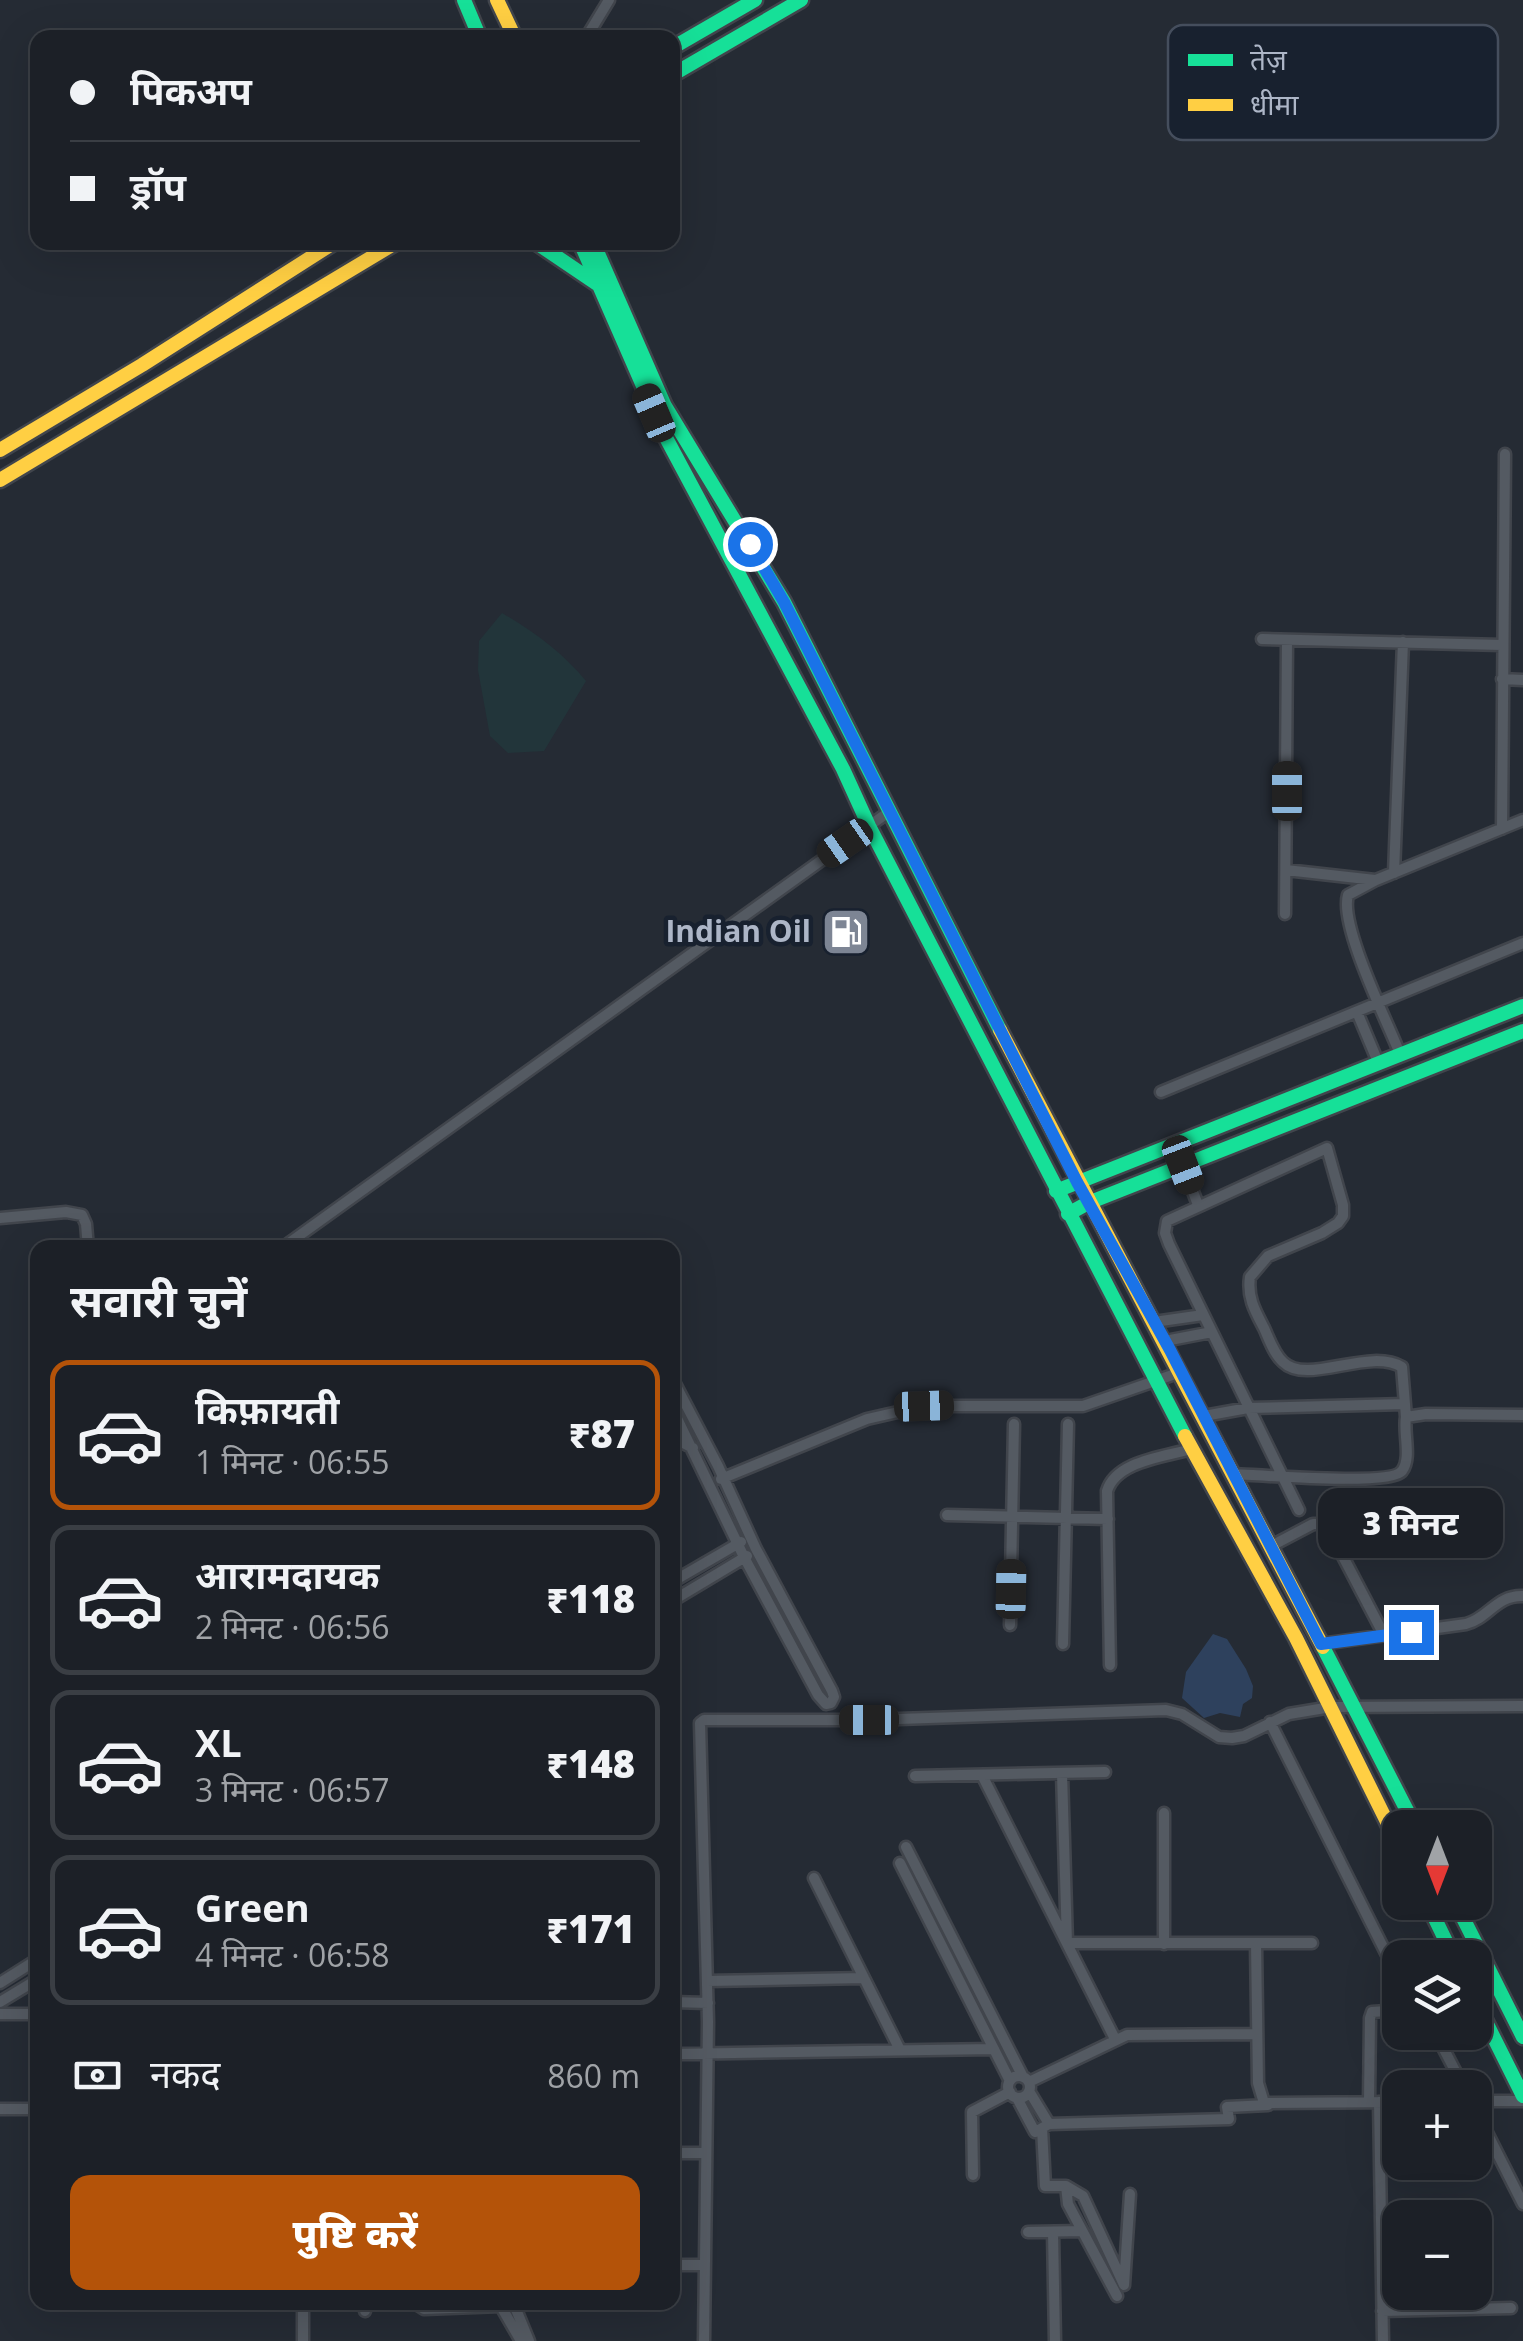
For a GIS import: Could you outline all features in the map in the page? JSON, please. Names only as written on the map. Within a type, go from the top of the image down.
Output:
[{"type":"street","points":[[464,0],[477,30]]},
{"type":"street","points":[[497,0],[511,30]]},
{"type":"street","points":[[591,30],[609,0]]},
{"type":"street","points":[[680,43],[755,0]]},
{"type":"street","points":[[680,70],[801,0]]},
{"type":"street","points":[[0,450],[322,250]]},
{"type":"street","points":[[0,480],[384,250]]},
{"type":"street","points":[[549,250],[604,282]]},
{"type":"street","points":[[585,250],[665,406],[784,602],[1077,1182],[1165,1341],[1407,1810]]},
{"type":"street","points":[[595,250],[664,434],[843,769],[1056,1191],[1331,1707],[1382,1811]]},
{"type":"street","points":[[604,282],[606,250]]},
{"type":"street","points":[[1502,829],[1504,454]]},
{"type":"street","points":[[1262,639],[1502,644]]},
{"type":"street","points":[[1285,914],[1288,640]]},
{"type":"street","points":[[1394,873],[1403,642]]},
{"type":"street","points":[[1502,679],[1523,680]]},
{"type":"street","points":[[293,1240],[873,833],[891,813]]},
{"type":"street","points":[[1400,1054],[1351,932],[1348,895],[1523,820]]},
{"type":"street","points":[[1286,870],[1376,880]]},
{"type":"street","points":[[1161,1092],[1523,943]]},
{"type":"street","points":[[1056,1191],[1523,1006]]},
{"type":"street","points":[[1357,1012],[1378,1062]]},
{"type":"street","points":[[1068,1214],[1523,1031]]},
{"type":"street","points":[[1234,1474],[1280,1477],[1379,1478],[1400,1474],[1406,1466],[1402,1367],[1391,1361],[1302,1372],[1292,1369],[1280,1360],[1250,1301],[1250,1277],[1268,1256],[1338,1224],[1343,1216],[1327,1148],[1198,1205],[1168,1221],[1165,1233],[1280,1477],[1299,1510]]},
{"type":"street","points":[[1183,1165],[1198,1205]]},
{"type":"street","points":[[0,1218],[66,1212],[82,1215],[87,1240]]},
{"type":"street","points":[[1154,1322],[1203,1315]]},
{"type":"street","points":[[1165,1341],[1212,1332]]},
{"type":"street","points":[[710,1483],[840,1429],[924,1406],[1082,1406],[1181,1372]]},
{"type":"street","points":[[680,1393],[756,1549],[832,1691],[830,1703],[826,1704],[818,1694],[744,1557],[680,1423]]},
{"type":"street","points":[[1204,1416],[1248,1408],[1405,1404]]},
{"type":"street","points":[[1406,1417],[1523,1415]]},
{"type":"street","points":[[1010,1625],[1014,1424]]},
{"type":"street","points":[[1063,1644],[1068,1424]]},
{"type":"street","points":[[680,1441],[693,1448]]},
{"type":"street","points":[[1110,1665],[1111,1479],[1124,1469],[1191,1449]]},
{"type":"street","points":[[947,1515],[1108,1519]]},
{"type":"street","points":[[1271,1546],[1314,1524],[1326,1524],[1384,1635]]},
{"type":"street","points":[[680,1577],[750,1536]]},
{"type":"street","points":[[680,1596],[756,1549]]},
{"type":"street","points":[[1321,1644],[1475,1622],[1506,1597],[1523,1596]]},
{"type":"street","points":[[704,2341],[708,2003],[697,1727],[704,1720],[869,1720],[1166,1710],[1182,1714],[1219,1736],[1232,1738],[1289,1714],[1331,1707],[1523,1706]]},
{"type":"street","points":[[1270,1722],[1382,1944]]},
{"type":"street","points":[[916,1776],[1105,1772]]},
{"type":"street","points":[[1062,1773],[1067,1944]]},
{"type":"street","points":[[982,1775],[1116,2039]]},
{"type":"street","points":[[1164,1813],[1164,1944]]},
{"type":"street","points":[[906,1847],[1027,2083],[1045,2126],[1045,2186],[1066,2186],[1083,2196],[1124,2284],[1130,2194]]},
{"type":"street","points":[[900,1864],[1035,2132],[1045,2126],[1228,2119],[1227,2107],[1382,2102]]},
{"type":"street","points":[[814,1878],[900,2050]]},
{"type":"street","points":[[1463,1920],[1523,2038]]},
{"type":"street","points":[[1256,1943],[1260,2097],[1264,2103],[1274,2104]]},
{"type":"street","points":[[1067,1944],[1312,1943]]},
{"type":"street","points":[[0,1983],[30,1964]]},
{"type":"street","points":[[707,1982],[864,1978]]},
{"type":"street","points":[[0,2002],[30,1983]]},
{"type":"street","points":[[680,2002],[708,2003]]},
{"type":"street","points":[[1382,2011],[1372,2012],[1370,2018],[1383,2341]]},
{"type":"street","points":[[0,2014],[30,2014]]},
{"type":"street","points":[[972,2175],[972,2112],[1012,2090],[1127,2035],[1257,2034]]},
{"type":"street","points":[[1492,2036],[1523,2099],[1492,2101]]},
{"type":"street","points":[[680,2054],[994,2049]]},
{"type":"street","points":[[1012,2090],[1027,2083]]},
{"type":"street","points":[[0,2109],[30,2109]]},
{"type":"street","points":[[1492,2143],[1523,2204]]},
{"type":"street","points":[[680,2153],[705,2152]]},
{"type":"street","points":[[1066,2186],[1068,2204],[1117,2296]]},
{"type":"street","points":[[1028,2232],[1082,2232]]},
{"type":"street","points":[[1053,2232],[1056,2341]]},
{"type":"street","points":[[680,2266],[705,2265]]},
{"type":"street","points":[[1382,2311],[1510,2308]]},
{"type":"street","points":[[302,2310],[304,2341]]},
{"type":"street","points":[[507,2310],[521,2341]]},
{"type":"street","points":[[508,2310],[530,2341]]},
{"type":"green space","points":[[502,613],[547,643],[586,681],[544,751],[508,753],[490,736],[478,670],[479,641]]},
{"type":"water","points":[[1213,1634],[1227,1639],[1253,1686],[1252,1698],[1243,1704],[1240,1717],[1220,1713],[1204,1718],[1182,1698],[1186,1672]]},
{"type":"traffic: fast","points":[[464,0],[477,30]]},
{"type":"traffic: fast","points":[[680,43],[755,0]]},
{"type":"traffic: fast","points":[[680,70],[801,0]]},
{"type":"traffic: fast","points":[[547,250],[600,286]]},
{"type":"traffic: fast","points":[[584,250],[664,434],[843,769],[1185,1436]]},
{"type":"traffic: fast","points":[[597,250],[665,406],[784,602],[1000,1030]]},
{"type":"traffic: fast","points":[[1056,1191],[1523,1006]]},
{"type":"traffic: fast","points":[[1068,1214],[1523,1031]]},
{"type":"traffic: fast","points":[[1323,1647],[1407,1810]]},
{"type":"traffic: fast","points":[[1436,1920],[1445,1940]]},
{"type":"traffic: fast","points":[[1464,1920],[1523,2037]]},
{"type":"traffic: fast","points":[[1492,2034],[1523,2096]]},
{"type":"traffic: slow","points":[[497,0],[511,30]]},
{"type":"traffic: slow","points":[[0,450],[322,250]]},
{"type":"traffic: slow","points":[[0,480],[384,250]]},
{"type":"traffic: slow","points":[[1000,1030],[1323,1647]]},
{"type":"traffic: slow","points":[[1185,1436],[1296,1638],[1382,1812]]},
{"type":"place","name":"Indian Oil","points":[[846,932]]},
{"type":"route","points":[[750,544],[784,602],[1077,1182],[1170,1350],[1321,1644],[1411,1632]]}]
